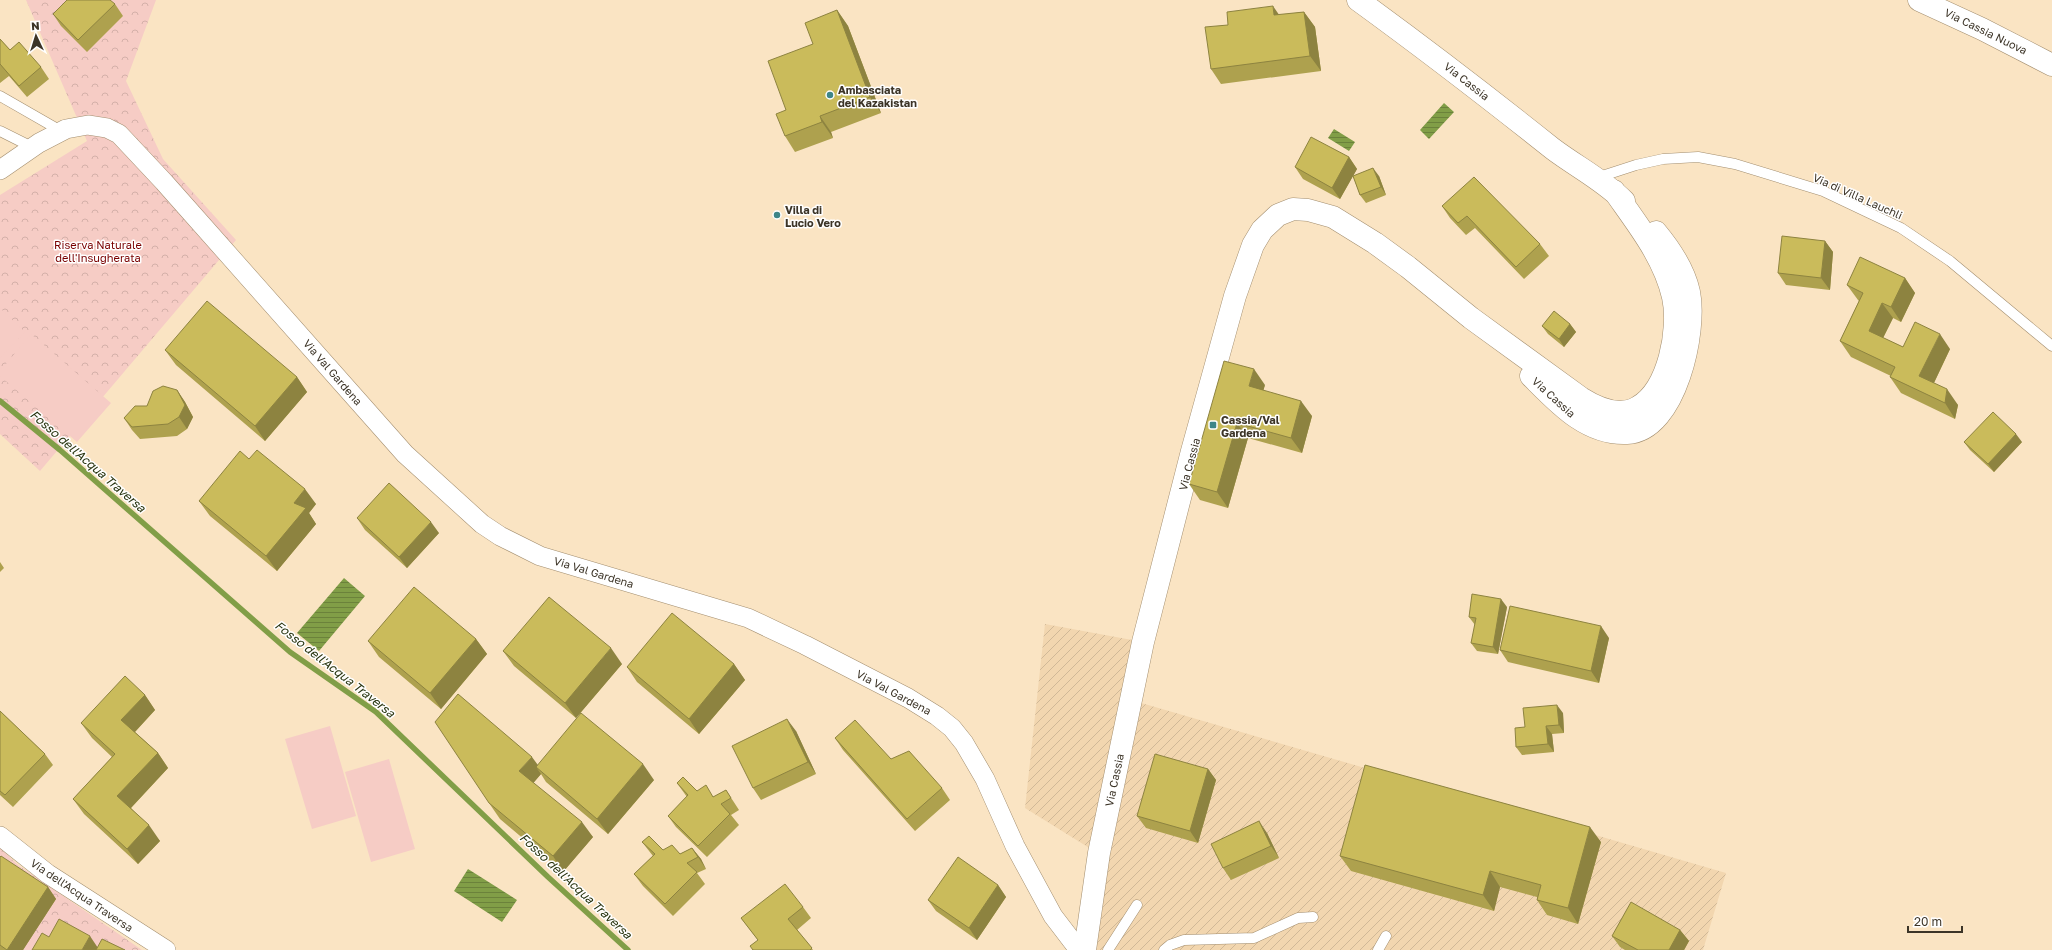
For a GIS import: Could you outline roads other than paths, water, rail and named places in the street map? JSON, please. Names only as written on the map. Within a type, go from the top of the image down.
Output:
[{"type":"street","name":"Via Cassia","points":[[1085,950],[1099,854],[1145,634],[1192,451],[1233,303],[1247,260],[1257,237],[1273,219],[1285,212],[1300,209],[1318,212],[1333,217],[1375,243],[1471,318],[1562,407],[1583,422],[1605,430],[1627,433],[1642,428],[1654,420],[1660,413],[1678,380],[1688,347],[1691,313],[1689,292],[1682,270],[1669,248],[1654,229],[1614,191],[1557,151],[1433,55],[1358,0]]},
{"type":"street","name":"Via Cassia Nuova","points":[[1919,0],[2052,64]]},
{"type":"street","name":"Via Val Gardena","points":[[0,170],[32,147],[61,131],[88,125],[100,126],[113,130],[125,139],[405,454],[482,524],[500,536],[540,556],[748,618],[908,698],[938,716],[952,728],[964,743],[985,779],[1015,846],[1049,909],[1079,950]]},
{"type":"street","name":"Via dell'Acqua Traversa","points":[[0,836],[48,874],[166,950]]},
{"type":"lane","points":[[0,96],[61,131]]},
{"type":"lane","points":[[0,131],[32,147]]},
{"type":"lane","name":"Via di Villa Lauchli","points":[[1596,178],[1636,164],[1663,159],[1698,157],[1736,164],[1823,192],[1901,228],[1950,261],[2052,346]]},
{"type":"lane","points":[[1108,950],[1137,905]]},
{"type":"lane","points":[[1164,950],[1170,945],[1184,940],[1254,938],[1298,918],[1313,917]]},
{"type":"lane","points":[[1378,950],[1386,936]]},
{"type":"waterway","name":"Fosso dell'Acqua Traversa","points":[[0,401],[60,450],[290,652],[376,712],[548,877],[628,950]]},
{"type":"place","name":"Ambasciata del Kazakistan","points":[[830,95]]},
{"type":"place","name":"Villa di Lucio Vero","points":[[777,215]]},
{"type":"place","name":"Cassia/Val Gardena","points":[[1213,425]]},
{"type":"park label","name":"Riserva Naturale dell'Insugherata","points":[[98,250]]}]
